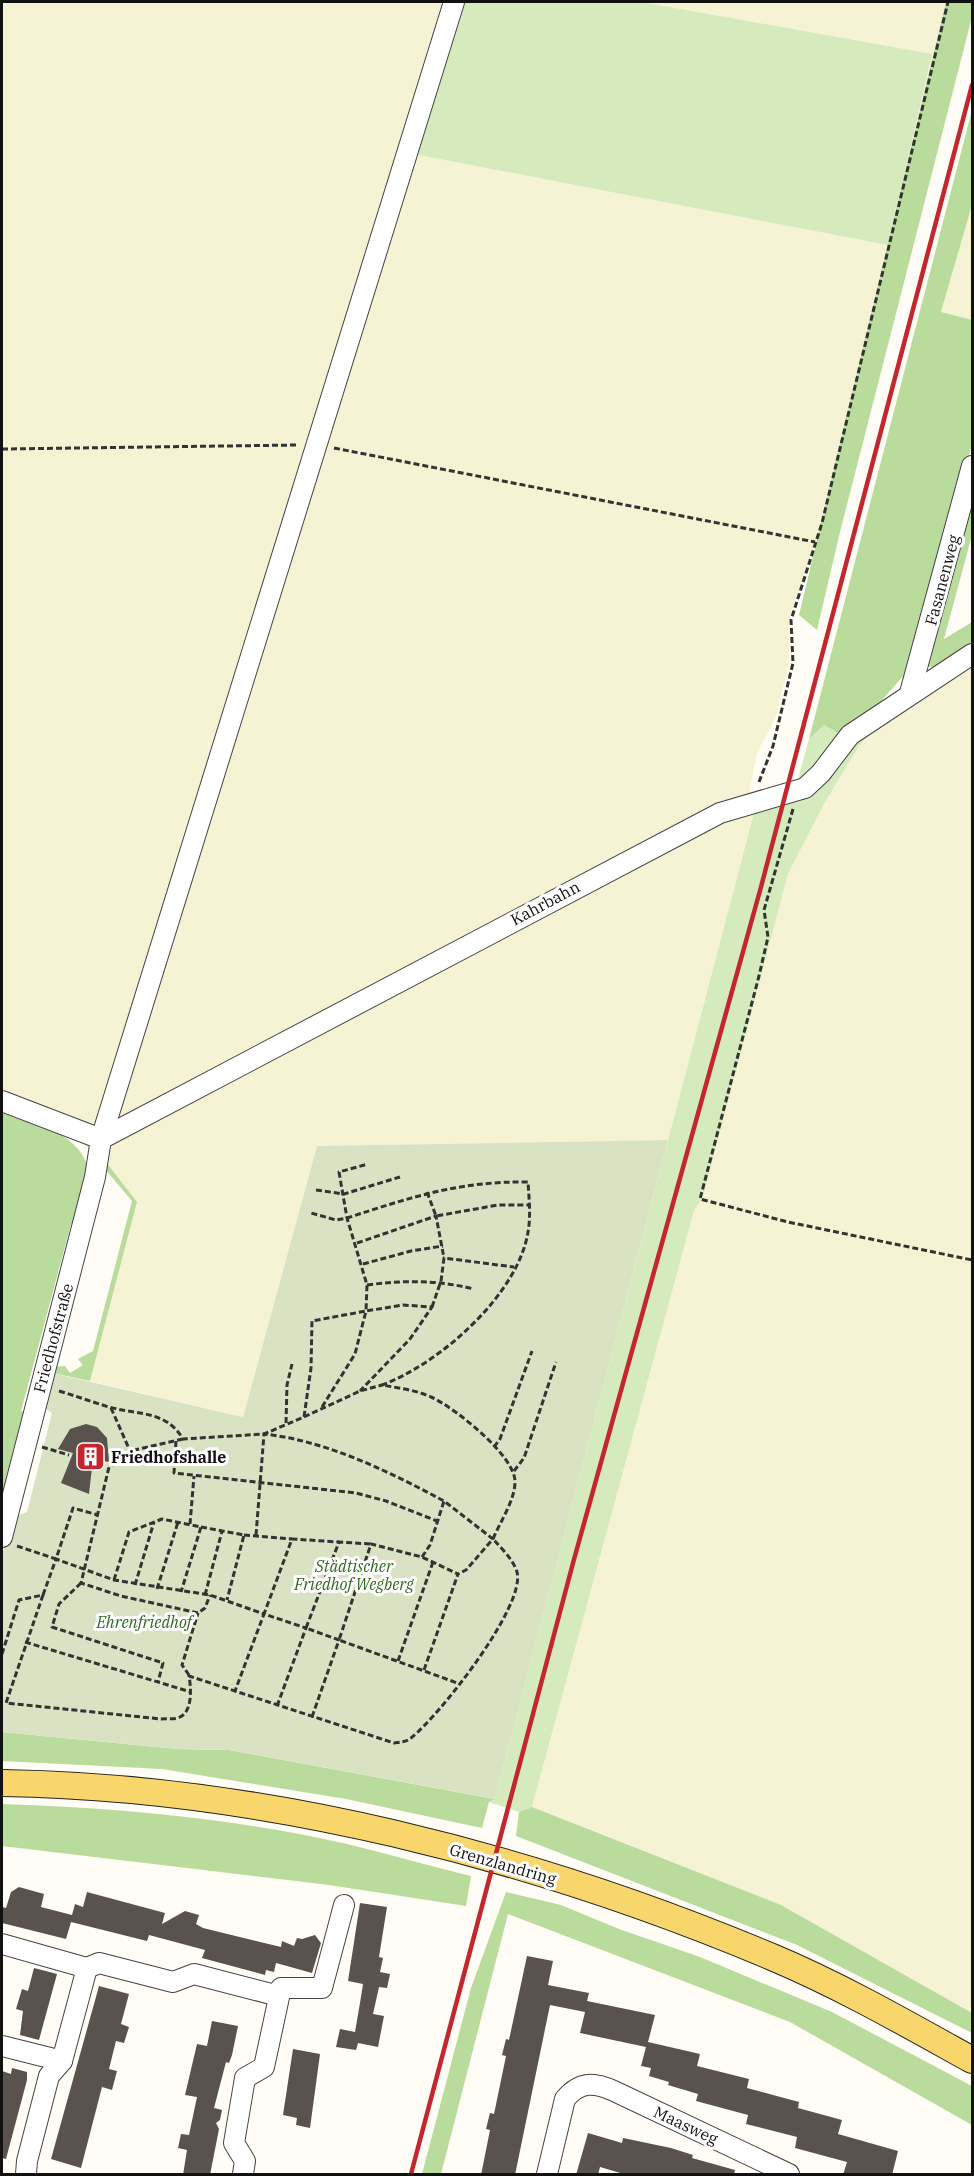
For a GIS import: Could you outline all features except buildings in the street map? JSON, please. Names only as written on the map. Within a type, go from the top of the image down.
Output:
[{"type":"main road","name":"Grenzlandring","points":[[2,1783],[110,1789],[200,1798],[369,1829],[526,1869],[634,1903],[773,1958],[906,2023],[972,2060]]},
{"type":"street","name":"Friedhofstraße","points":[[7,1541],[26,1442],[95,1178],[101,1139],[454,2]]},
{"type":"street","name":"Fasanenweg","points":[[910,693],[972,466]]},
{"type":"street","name":"Kahrbahn","points":[[101,1139],[568,891],[720,813],[805,788],[821,773],[849,735],[972,654]]},
{"type":"street","points":[[2,1101],[101,1139]]},
{"type":"street","points":[[243,2175],[245,2161],[234,2143],[245,2078],[264,2067],[281,1988],[322,1988],[344,1905]]},
{"type":"street","points":[[2,1944],[87,1968],[99,1963],[173,1982],[194,1974],[279,1996]]},
{"type":"street","points":[[26,2175],[27,2161],[50,2076],[62,2061],[87,1968]]},
{"type":"street","points":[[2,2046],[62,2061]]},
{"type":"street","name":"Maasweg","points":[[547,2175],[561,2107],[572,2090],[581,2085],[600,2085],[789,2175]]},
{"type":"path","points":[[755,801],[773,746],[793,663],[791,620],[815,542],[948,2]]},
{"type":"path","points":[[2,449],[316,445],[815,542]]},
{"type":"path","points":[[793,793],[793,814],[764,910],[768,937],[700,1199],[788,1222],[972,1260]]},
{"type":"path","points":[[322,1407],[355,1354],[366,1311],[367,1285],[363,1264],[348,1218],[339,1172],[368,1164]]},
{"type":"path","points":[[316,1190],[344,1194],[400,1177]]},
{"type":"path","points":[[264,1434],[360,1390],[405,1376],[461,1335],[483,1314],[502,1289],[528,1232],[528,1182],[489,1181],[428,1192],[336,1220],[310,1213]]},
{"type":"path","points":[[360,1390],[410,1339],[432,1307],[441,1281],[443,1246],[428,1192]]},
{"type":"path","points":[[357,1243],[436,1216],[498,1205],[529,1205]]},
{"type":"path","points":[[363,1264],[411,1251],[443,1246]]},
{"type":"path","points":[[444,1258],[514,1267]]},
{"type":"path","points":[[367,1285],[402,1280],[441,1281],[474,1289]]},
{"type":"path","points":[[304,1417],[311,1368],[312,1321],[403,1305],[432,1307]]},
{"type":"path","points":[[494,1447],[500,1439],[532,1351]]},
{"type":"path","points":[[514,1471],[524,1458],[556,1362]]},
{"type":"path","points":[[286,1423],[287,1385],[292,1364]]},
{"type":"path","points":[[382,1385],[430,1396],[441,1402],[477,1429],[494,1447],[514,1471],[516,1484],[493,1539],[466,1570],[458,1574],[424,1670]]},
{"type":"path","points":[[40,1386],[111,1408],[153,1414],[178,1430],[183,1439]]},
{"type":"path","points":[[111,1408],[130,1451]]},
{"type":"path","points":[[256,1535],[264,1434]]},
{"type":"path","points":[[158,1682],[163,1663],[52,1626],[59,1604],[81,1583],[109,1467],[130,1451],[183,1439],[264,1434],[281,1436],[340,1453],[395,1474],[444,1501],[493,1539],[506,1553],[517,1572],[516,1593],[506,1617],[460,1684],[410,1739],[404,1742],[394,1743],[312,1718],[189,1676]]},
{"type":"path","points":[[176,1441],[174,1473],[356,1493],[386,1501],[437,1521]]},
{"type":"path","points":[[26,1442],[69,1455]]},
{"type":"path","points":[[189,1524],[194,1476]]},
{"type":"path","points":[[422,1557],[430,1545],[444,1501]]},
{"type":"path","points":[[98,1515],[73,1508],[25,1642],[6,1703],[161,1719],[178,1718],[184,1714],[191,1692],[189,1676],[182,1665],[198,1613],[205,1608],[210,1596]]},
{"type":"path","points":[[114,1580],[129,1532],[162,1519],[244,1535],[371,1544],[422,1557],[458,1574]]},
{"type":"path","points":[[135,1585],[154,1522]]},
{"type":"path","points":[[157,1589],[178,1522]]},
{"type":"path","points":[[181,1592],[201,1527]]},
{"type":"path","points":[[205,1595],[222,1531]]},
{"type":"path","points":[[227,1600],[244,1535]]},
{"type":"path","points":[[235,1691],[292,1539]]},
{"type":"path","points":[[7,1541],[114,1580],[227,1600],[460,1684]]},
{"type":"path","points":[[278,1706],[339,1542]]},
{"type":"path","points":[[312,1718],[371,1544]]},
{"type":"path","points":[[398,1661],[433,1562]]},
{"type":"path","points":[[81,1583],[121,1596],[198,1613]]},
{"type":"path","points":[[2,1654],[19,1600],[43,1595]]},
{"type":"path","points":[[25,1642],[191,1692]]},
{"type":"shaded area","points":[[2,2],[946,2],[822,523],[789,619],[789,663],[776,717],[757,754],[750,787],[755,809],[668,1140],[317,1146],[243,1417],[90,1381],[137,1202],[106,1162],[115,1137],[2,1095]]},
{"type":"shaded area","points":[[972,205],[972,320],[941,313]]},
{"type":"shaded area","points":[[972,660],[972,2013],[781,1905],[532,1807],[694,1211],[703,1196],[788,874],[825,802],[859,746],[878,725]]},
{"type":"green space","points":[[459,2],[642,2],[932,54],[888,245],[414,154]]},
{"type":"green space","points":[[946,2],[972,2],[972,17],[817,630],[799,615]]},
{"type":"green space","points":[[972,110],[972,205],[941,312],[972,320],[972,443],[926,637],[911,667],[876,707],[840,734],[824,725],[809,739]]},
{"type":"green space","points":[[972,491],[972,535],[944,639],[972,622],[972,645],[935,667],[927,667],[924,661]]},
{"type":"green space","points":[[824,725],[840,734],[810,778],[798,779],[809,739]]},
{"type":"green space","points":[[878,725],[859,746],[825,802],[788,874],[703,1196],[694,1211],[532,1807],[519,1812],[489,1802],[495,1799],[755,809],[801,801],[809,795],[853,739]]},
{"type":"green space","points":[[2,1110],[39,1124],[64,1137],[82,1155],[87,1166],[76,1225],[71,1224],[21,1411],[27,1413],[2,1510]]},
{"type":"green space","name":"Städtischer Friedhof Wegberg","points":[[668,1140],[495,1799],[229,1750],[178,1749],[2,1732],[2,1556],[12,1518],[27,1512],[52,1413],[40,1405],[48,1372],[243,1417],[317,1146]]},
{"type":"green space","points":[[106,1162],[137,1202],[90,1381],[48,1372],[49,1367],[65,1366],[70,1373],[83,1365],[78,1359],[93,1351],[132,1201],[104,1168]]},
{"type":"green space","points":[[2,1732],[178,1749],[229,1750],[495,1799],[489,1802],[482,1828],[346,1799],[162,1769],[2,1761]]},
{"type":"green space","points":[[2,1804],[89,1808],[219,1821],[347,1844],[471,1876],[466,1906],[329,1885],[2,1846]]},
{"type":"green space","points":[[532,1807],[781,1905],[972,2013],[972,2033],[797,1945],[516,1836],[519,1812]]},
{"type":"green space","points":[[506,1892],[561,1905],[619,1929],[700,1957],[832,2012],[972,2086],[972,2125],[790,2022],[508,1914],[441,2174],[422,2174],[471,1988]]},
{"type":"railway","points":[[411,2174],[573,1563],[761,887],[972,85]]},
{"type":"place","name":"Friedhofshalle","points":[[90,1457]]},
{"type":"park label","name":"Ehrenfriedhof","points":[[144,1622]]}]
